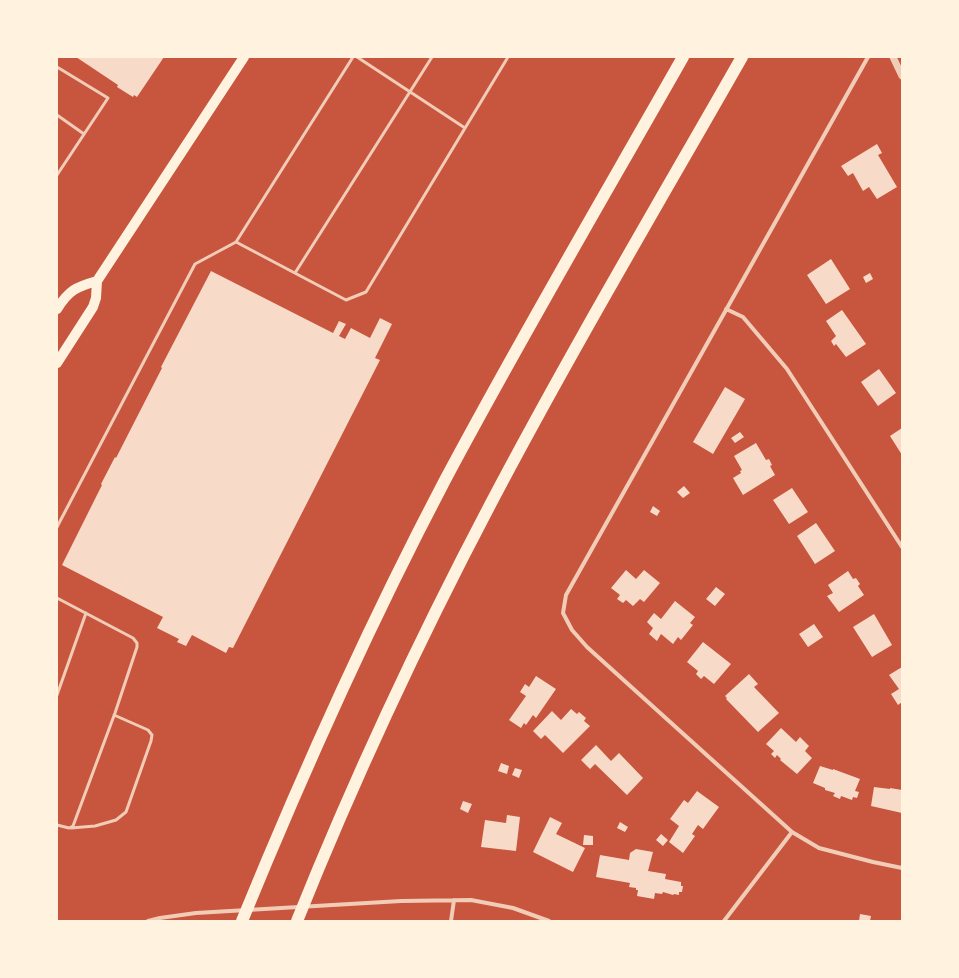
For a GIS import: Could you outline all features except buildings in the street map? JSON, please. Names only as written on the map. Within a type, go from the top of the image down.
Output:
[{"type":"highway","points":[[242,921],[292,801],[349,672],[411,546],[488,401],[683,57]]},
{"type":"highway","points":[[297,921],[370,751],[457,569],[536,420],[742,57]]},
{"type":"main road","points":[[57,363],[93,308],[96,298],[97,281],[244,57]]},
{"type":"main road","points":[[57,309],[64,298],[71,291],[80,285],[97,281]]},
{"type":"street","points":[[868,57],[566,595],[563,613],[572,630],[587,647],[792,832],[819,848],[902,868]]},
{"type":"street","points":[[893,57],[902,76]]},
{"type":"street","points":[[726,309],[743,317],[787,370],[902,547]]},
{"type":"street","points":[[724,921],[792,832]]},
{"type":"street","points":[[451,921],[454,900]]},
{"type":"street","points":[[148,921],[196,913],[401,901],[454,900],[471,900],[513,908],[549,921]]},
{"type":"lane","points":[[57,527],[195,264],[236,242],[353,57]]},
{"type":"lane","points":[[357,57],[465,128]]},
{"type":"lane","points":[[295,273],[432,57]]},
{"type":"lane","points":[[236,242],[346,300],[366,292],[508,57]]},
{"type":"lane","points":[[57,67],[108,98],[57,175]]},
{"type":"lane","points":[[57,115],[84,134]]},
{"type":"lane","points":[[57,598],[133,638],[137,643],[137,650],[114,715],[71,828]]},
{"type":"lane","points":[[57,695],[86,614]]},
{"type":"lane","points":[[57,825],[71,828],[95,826],[116,820],[126,812],[152,735],[148,730],[114,715]]}]
